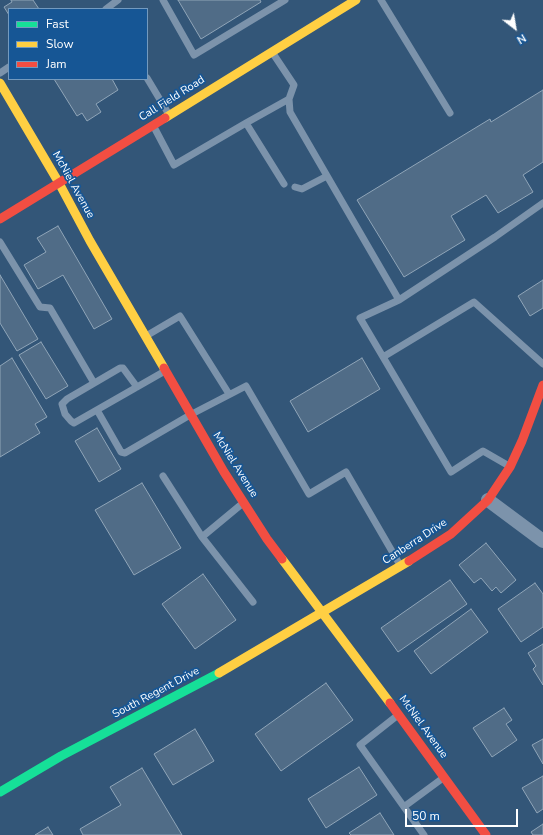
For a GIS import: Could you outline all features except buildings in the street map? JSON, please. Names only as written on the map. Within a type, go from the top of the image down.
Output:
[{"type":"street","name":"Call Field Road","points":[[0,219],[356,0]]},
{"type":"street","name":"McNiel Avenue","points":[[0,83],[59,183],[90,241],[190,415],[243,503],[267,539],[399,715],[486,835]]},
{"type":"street","name":"Canberra Drive","points":[[321,612],[400,567],[451,534],[488,500],[510,467],[522,441],[543,385]]},
{"type":"street","points":[[488,500],[543,541]]},
{"type":"street","name":"South Regent Drive","points":[[0,792],[61,756],[224,670],[321,612]]},
{"type":"lane","points":[[107,8],[118,0]]},
{"type":"lane","points":[[163,0],[194,55],[285,0]]},
{"type":"lane","points":[[381,0],[450,113]]},
{"type":"lane","points":[[272,52],[294,85],[289,99],[290,112],[399,300]]},
{"type":"lane","points":[[148,80],[169,115]]},
{"type":"lane","points":[[153,125],[174,165],[289,99]]},
{"type":"lane","points":[[246,123],[284,184]]},
{"type":"lane","points":[[295,187],[302,189],[327,176]]},
{"type":"lane","points":[[510,467],[483,450],[451,472],[360,318],[399,300],[496,237],[543,203]]},
{"type":"lane","points":[[0,242],[40,307],[50,308],[94,383]]},
{"type":"lane","points":[[383,357],[474,302],[543,364]]},
{"type":"lane","points":[[145,336],[180,316],[229,394]]},
{"type":"lane","points":[[137,387],[123,368],[120,368],[67,399],[62,404],[65,414],[74,423],[97,410],[165,371]]},
{"type":"lane","points":[[97,410],[121,452],[126,453],[190,415],[246,386],[309,494],[346,472],[400,567]]},
{"type":"lane","points":[[162,476],[202,537],[253,602]]},
{"type":"lane","points":[[202,537],[243,503]]},
{"type":"lane","points":[[399,715],[360,745],[405,806],[424,835]]},
{"type":"lane","points":[[405,806],[444,777]]},
{"type":"traffic: fast","points":[[0,792],[61,756],[219,673]]},
{"type":"traffic: slow","points":[[165,118],[356,0]]},
{"type":"traffic: slow","points":[[0,83],[59,183],[90,241],[164,368]]},
{"type":"traffic: slow","points":[[282,559],[390,703]]},
{"type":"traffic: slow","points":[[219,673],[409,561]]},
{"type":"traffic: jam","points":[[0,219],[165,118]]},
{"type":"traffic: jam","points":[[164,368],[224,472],[267,539],[282,559]]},
{"type":"traffic: jam","points":[[409,561],[451,534],[488,500],[510,467],[522,441],[543,385]]},
{"type":"traffic: jam","points":[[390,703],[486,835]]}]
